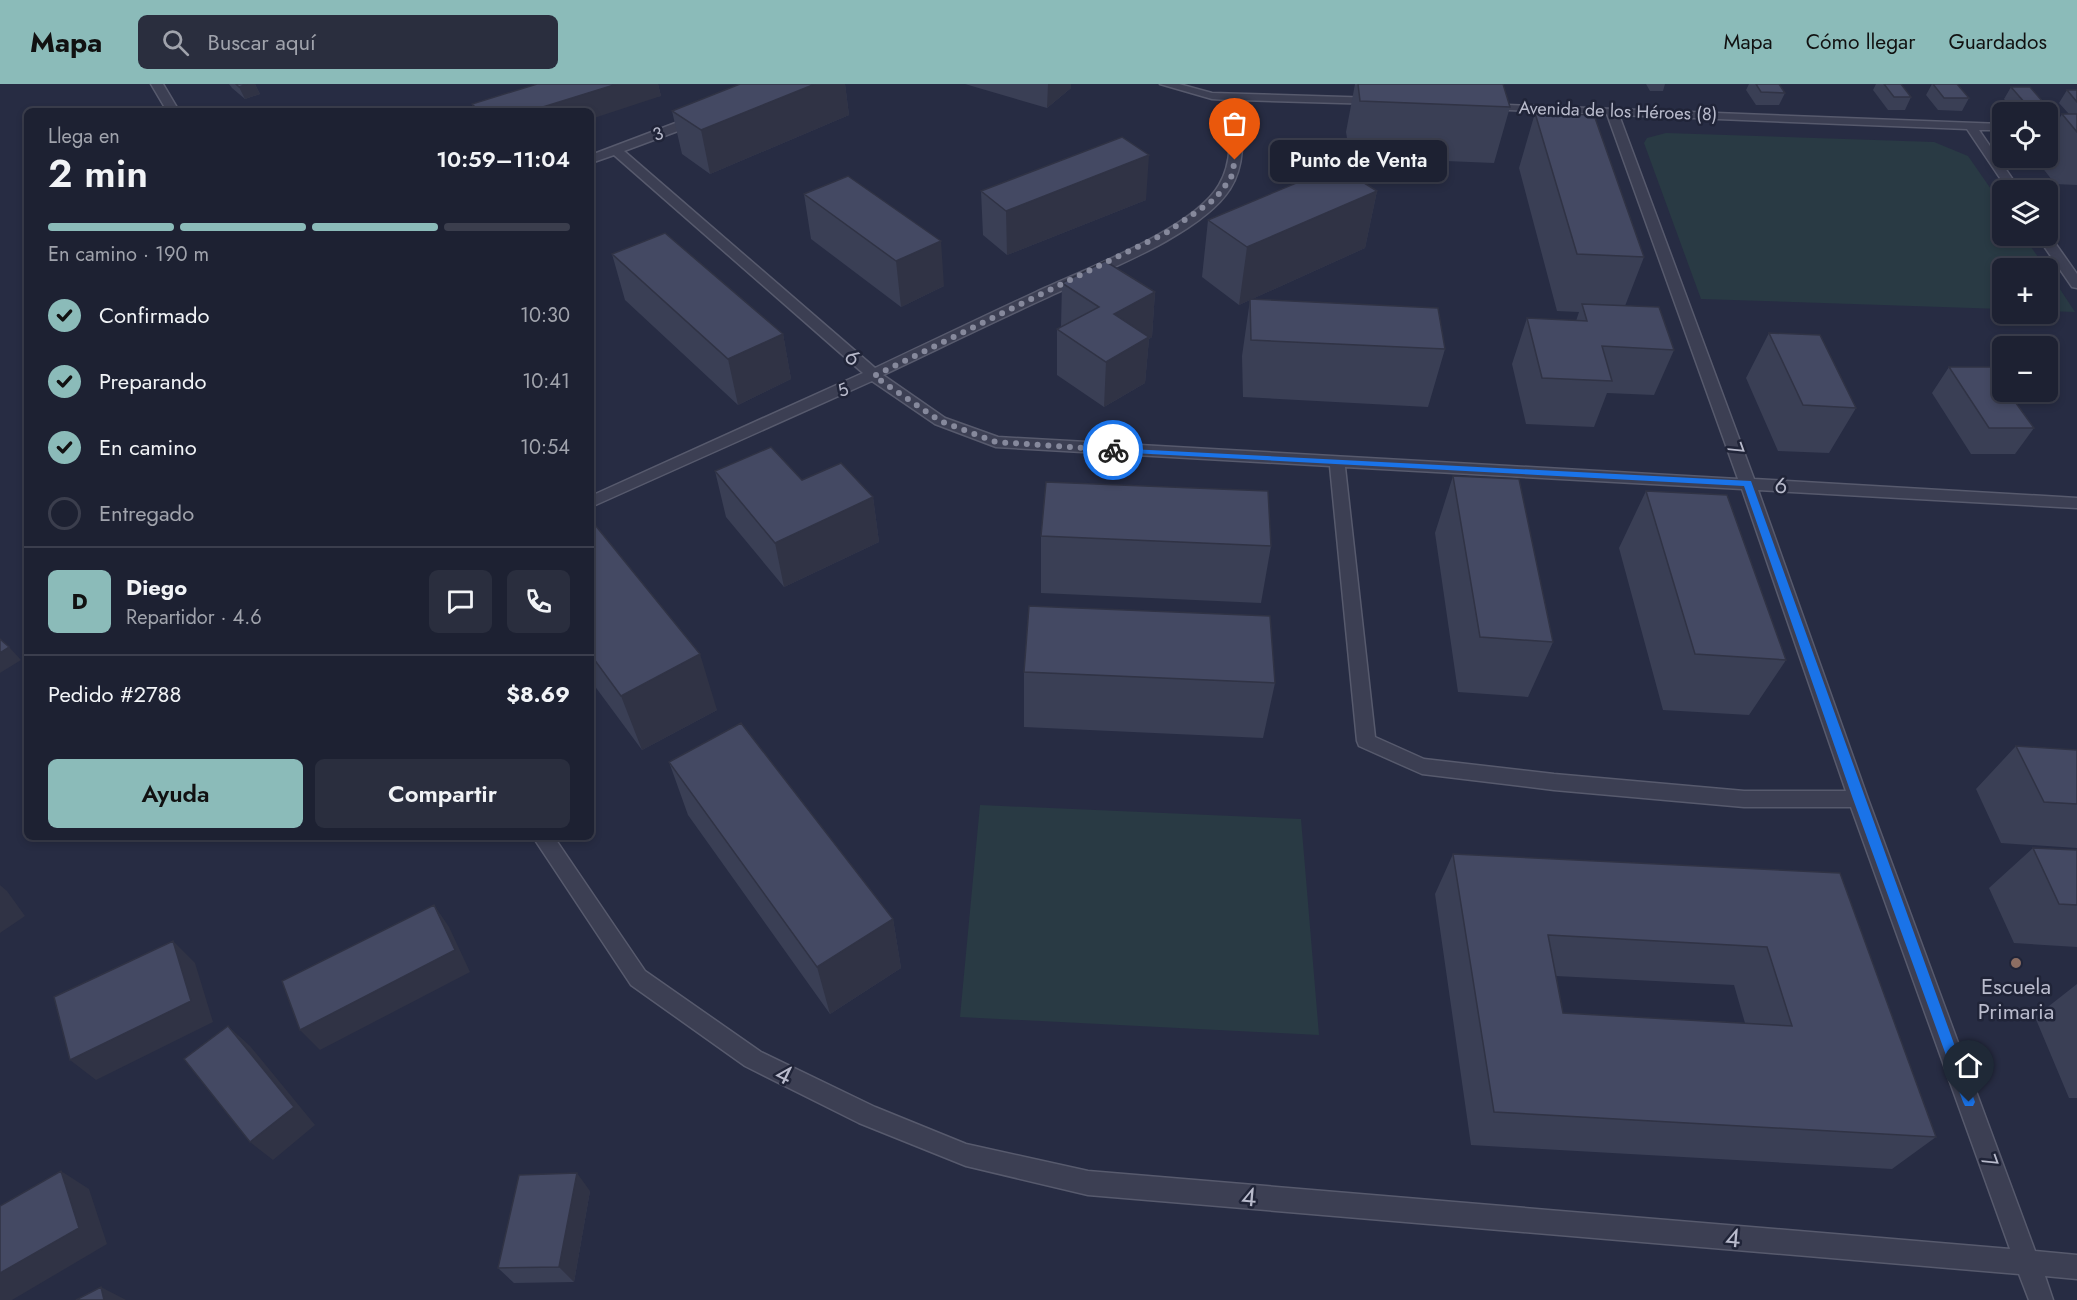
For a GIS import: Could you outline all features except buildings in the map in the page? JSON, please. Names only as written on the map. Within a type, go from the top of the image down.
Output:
[{"type":"street","points":[[157,84],[171,108]]},
{"type":"street","points":[[1166,84],[1212,96],[1387,102]]},
{"type":"street","points":[[1221,84],[1234,96]]},
{"type":"street","name":"5","points":[[594,501],[874,376],[1166,233],[1215,199],[1231,178],[1235,160],[1234,96]]},
{"type":"street","name":"Avenida de los Héroes (8)","points":[[1470,105],[1992,127]]},
{"type":"street","name":"7","points":[[1611,110],[1748,483],[1858,799],[2041,1300]]},
{"type":"street","name":"3","points":[[594,158],[715,113]]},
{"type":"street","points":[[1971,126],[2007,180]]},
{"type":"street","points":[[2058,129],[2077,130]]},
{"type":"street","name":"6","points":[[616,150],[874,376],[940,421],[996,442],[2077,502]]},
{"type":"street","points":[[2051,246],[2077,284]]},
{"type":"street","points":[[1337,462],[1366,741],[1422,766],[1543,781],[1744,799],[1858,799]]},
{"type":"street","name":"4","points":[[545,840],[638,978],[753,1059],[867,1115],[966,1155],[1088,1183],[2077,1267]]},
{"type":"shaded area","points":[[1666,133],[1934,142],[1968,156],[1992,191],[1992,246],[2030,246],[2039,258],[1992,258],[1992,309],[1701,299],[1644,143],[1647,138]]},
{"type":"shaded area","points":[[2058,286],[2075,312],[2058,311]]},
{"type":"shaded area","points":[[980,805],[1301,819],[1319,1035],[960,1017]]},
{"type":"way so far","points":[[1113,450],[996,442],[940,421],[874,376],[1166,233],[1215,199],[1231,178],[1235,160]]},
{"type":"place","name":"Punto de Venta","points":[[1235,160]]},
{"type":"place","name":"Escuela Primaria","points":[[2016,963]]},
{"type":"route","points":[[1113,450],[1748,483],[1858,799],[1969,1102]]}]
